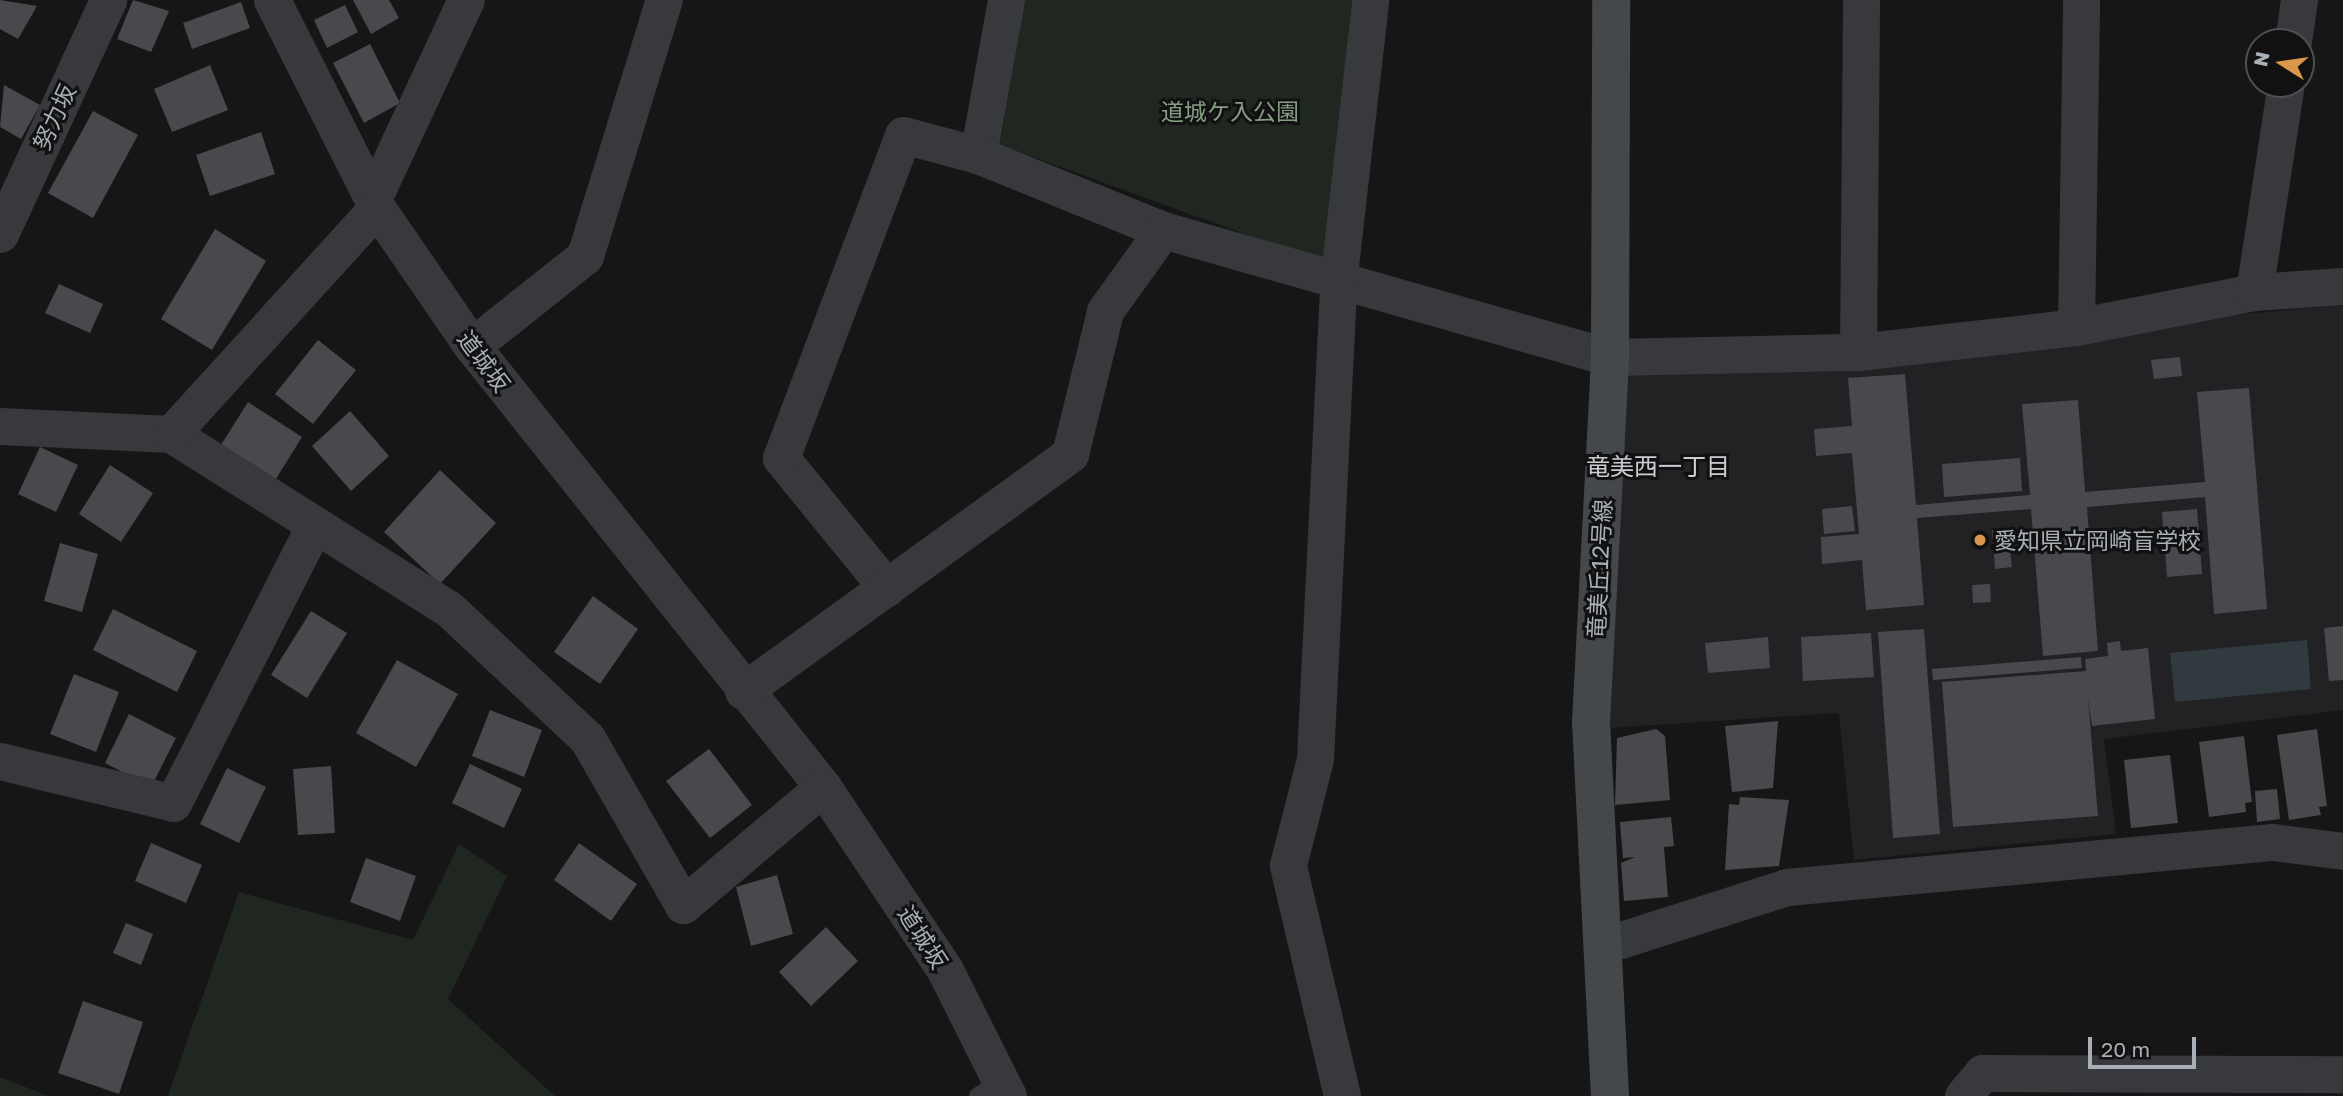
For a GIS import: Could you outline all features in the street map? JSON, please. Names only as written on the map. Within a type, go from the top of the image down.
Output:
[{"type":"street","name":"努力坂","points":[[0,234],[108,0]]},
{"type":"street","name":"道城坂","points":[[272,0],[375,204],[471,346],[743,691],[823,787],[946,970],[996,1091]]},
{"type":"street","points":[[171,434],[375,204],[466,0]]},
{"type":"street","points":[[471,346],[584,256],[664,0]]},
{"type":"street","points":[[978,155],[1006,0]]},
{"type":"street","points":[[1342,1096],[1288,865],[1315,759],[1338,284],[1370,0]]},
{"type":"street","name":"竜美丘12号線","points":[[1610,1096],[1591,723],[1610,357],[1611,0]]},
{"type":"street","points":[[1857,352],[1861,0]]},
{"type":"street","points":[[2076,327],[2081,0]]},
{"type":"street","points":[[2295,28],[2299,0]]},
{"type":"street","points":[[2254,292],[2284,98]]},
{"type":"street","points":[[887,589],[781,458],[903,135],[978,155],[1163,230],[1338,284],[1610,357],[1857,352],[2076,327],[2254,292],[2343,286]]},
{"type":"street","points":[[743,691],[1070,454],[1105,310],[1163,230]]},
{"type":"street","points":[[0,426],[171,434],[449,609],[587,738],[682,905],[823,787]]},
{"type":"street","points":[[0,761],[173,803],[314,526]]},
{"type":"street","points":[[1602,946],[1787,887],[2273,842],[2343,851]]},
{"type":"street","points":[[1963,1096],[1982,1073],[2343,1074]]},
{"type":"shaded area","name":"愛知県立岡崎盲学校","points":[[2343,305],[2343,710],[2104,739],[2116,834],[1854,860],[1839,713],[1610,728],[1623,369]]},
{"type":"shaded area","points":[[2307,640],[2311,689],[2175,702],[2170,653]]},
{"type":"green space","name":"道城ケ入公園","points":[[1025,0],[1352,0],[1324,263],[1000,145]]},
{"type":"green space","points":[[459,844],[507,876],[448,999],[555,1096],[168,1096],[239,892],[413,940]]},
{"type":"green space","points":[[0,1078],[3,1078],[48,1096],[0,1096]]},
{"type":"building","points":[[0,0],[37,6],[18,39],[0,29]]},
{"type":"building","points":[[133,0],[169,11],[151,52],[117,39]]},
{"type":"building","points":[[353,0],[389,0],[399,18],[371,34]]},
{"type":"building","points":[[241,2],[250,28],[192,49],[183,23]]},
{"type":"building","points":[[345,5],[358,32],[327,48],[314,20]]},
{"type":"building","points":[[370,44],[400,103],[364,123],[333,63]]},
{"type":"building","points":[[210,65],[228,110],[172,132],[154,89]]},
{"type":"building","points":[[4,85],[40,105],[21,139],[0,127]]},
{"type":"building","points":[[93,111],[138,135],[93,218],[48,193]]},
{"type":"building","points":[[261,132],[275,174],[210,196],[196,155]]},
{"type":"building","points":[[215,229],[266,261],[212,350],[161,319]]},
{"type":"building","points":[[59,284],[103,304],[90,333],[45,313]]},
{"type":"building","points":[[318,340],[356,370],[313,424],[275,394]]},
{"type":"building","points":[[2180,357],[2182,376],[2154,379],[2151,360]]},
{"type":"building","points":[[1905,374],[1916,505],[2030,495],[2022,404],[2078,400],[2085,492],[2205,482],[2197,392],[2249,388],[2267,609],[2214,614],[2205,497],[2087,507],[2098,651],[2043,656],[2031,509],[1917,518],[1924,605],[1866,610],[1862,560],[1822,564],[1821,537],[1859,534],[1852,453],[1816,456],[1814,429],[1852,426],[1848,378]]},
{"type":"building","points":[[248,402],[302,437],[274,482],[219,448]]},
{"type":"building","points":[[350,411],[389,456],[351,491],[312,446]]},
{"type":"building","points":[[40,447],[78,465],[56,512],[18,494]]},
{"type":"building","points":[[2020,458],[2022,491],[1944,497],[1942,464]]},
{"type":"building","points":[[110,465],[153,493],[121,542],[79,514]]},
{"type":"building","points":[[440,470],[496,523],[440,584],[384,532]]},
{"type":"building","points":[[1852,506],[1855,531],[1824,534],[1822,509]]},
{"type":"building","points":[[2197,509],[2202,574],[2167,577],[2162,512]]},
{"type":"building","points":[[2008,529],[2012,567],[1995,569],[1992,530]]},
{"type":"building","points":[[60,543],[98,554],[82,612],[44,601]]},
{"type":"building","points":[[1990,584],[1991,602],[1973,603],[1972,585]]},
{"type":"building","points":[[593,596],[638,629],[600,684],[554,652]]},
{"type":"building","points":[[113,609],[197,651],[177,692],[93,650]]},
{"type":"building","points":[[311,611],[347,633],[307,698],[271,675]]},
{"type":"building","points":[[2343,626],[2343,680],[2329,681],[2324,628]]},
{"type":"building","points":[[1924,629],[1940,834],[1893,838],[1878,632]]},
{"type":"building","points":[[1871,633],[1874,677],[1803,681],[1801,637]]},
{"type":"building","points":[[1768,637],[1770,668],[1708,673],[1705,643]]},
{"type":"building","points":[[2120,641],[2121,651],[2148,648],[2155,719],[2092,726],[2088,698],[2098,816],[1953,827],[1942,682],[2086,671],[2085,659],[2108,656],[2107,643]]},
{"type":"building","points":[[2081,657],[2082,668],[1933,680],[1932,669]]},
{"type":"building","points":[[397,660],[458,694],[416,767],[356,733]]},
{"type":"building","points":[[74,674],[119,692],[96,752],[50,734]]},
{"type":"building","points":[[490,710],[542,730],[524,777],[472,756]]},
{"type":"building","points":[[129,714],[176,738],[151,787],[105,763]]},
{"type":"building","points":[[1778,721],[1773,788],[1732,792],[1725,726]]},
{"type":"building","points":[[1656,729],[1665,736],[1670,800],[1615,805],[1617,738]]},
{"type":"building","points":[[2317,729],[2327,806],[2319,807],[2321,815],[2289,820],[2277,735]]},
{"type":"building","points":[[2244,736],[2252,802],[2245,803],[2246,812],[2209,817],[2199,742]]},
{"type":"building","points":[[709,749],[752,805],[710,838],[666,781]]},
{"type":"building","points":[[2170,755],[2178,823],[2131,828],[2124,760]]},
{"type":"building","points":[[470,764],[522,789],[504,828],[452,803]]},
{"type":"building","points":[[331,766],[335,833],[298,835],[293,769]]},
{"type":"building","points":[[227,768],[266,787],[239,843],[200,824]]},
{"type":"building","points":[[2277,789],[2280,819],[2257,822],[2255,791]]},
{"type":"building","points":[[1740,797],[1789,800],[1779,866],[1725,870],[1729,804],[1739,805]]},
{"type":"building","points":[[1671,817],[1674,846],[1664,847],[1668,897],[1624,901],[1621,863],[1635,857],[1623,858],[1620,822]]},
{"type":"building","points":[[151,843],[202,865],[186,903],[135,881]]},
{"type":"building","points":[[579,843],[637,884],[611,921],[554,880]]},
{"type":"building","points":[[366,858],[416,876],[400,921],[350,902]]},
{"type":"building","points":[[777,875],[793,934],[751,946],[736,887]]},
{"type":"building","points":[[126,923],[153,934],[141,965],[113,953]]},
{"type":"building","points":[[826,927],[858,961],[811,1006],[779,972]]},
{"type":"building","points":[[83,1001],[143,1022],[119,1094],[58,1073]]},
{"type":"place","name":"愛知県立岡崎盲学校","points":[[1980,540]]},
{"type":"district","name":"竜美西一丁目","points":[[1658,466]]}]
